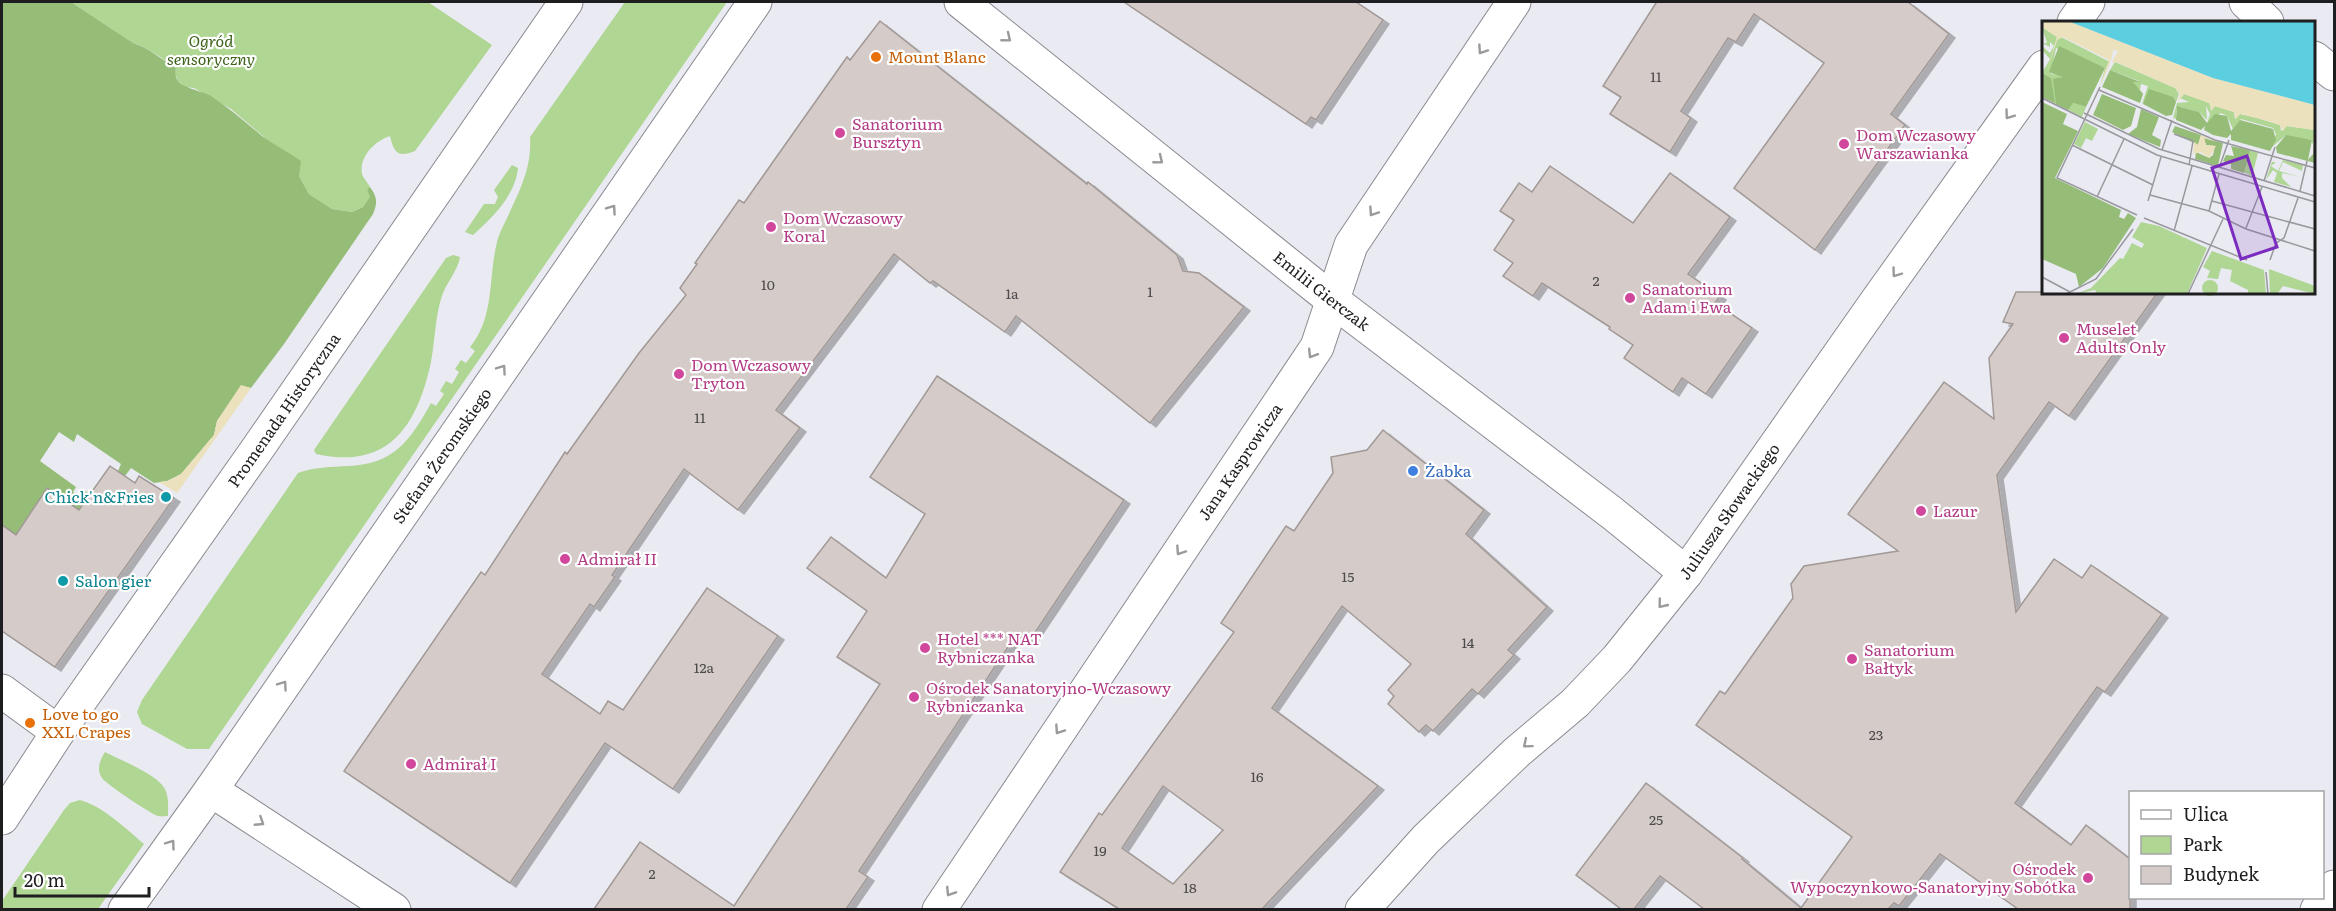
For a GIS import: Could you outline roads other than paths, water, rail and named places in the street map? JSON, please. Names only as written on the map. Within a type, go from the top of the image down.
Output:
[{"type":"street","name":"Promenada Historyczna","points":[[2,818],[58,732],[206,523],[566,2]]},
{"type":"street","name":"Stefana Żeromskiego","points":[[125,909],[211,790],[755,2]]},
{"type":"street","name":"Emilii Gierczak","points":[[961,2],[1331,299],[1612,513],[1686,573]]},
{"type":"street","name":"Jana Kasprowicza","points":[[939,909],[1317,347],[1331,299],[1352,245],[1514,2]]},
{"type":"street","points":[[2075,21],[2088,2]]},
{"type":"street","points":[[2247,2],[2267,21]]},
{"type":"street","points":[[2315,60],[2334,74]]},
{"type":"street","name":"Juliusza Słowackiego","points":[[1362,909],[1426,839],[1517,752],[1575,703],[1617,659],[1686,573],[2042,68]]},
{"type":"street","points":[[2,691],[58,732]]},
{"type":"street","points":[[211,790],[394,909]]},
{"type":"street","points":[[2318,909],[2334,887]]},
{"type":"place","name":"Mount Blanc","points":[[876,57]]},
{"type":"place","name":"Sanatorium Bursztyn","points":[[840,133]]},
{"type":"place","name":"Dom Wczasowy Warszawianka","points":[[1844,144]]},
{"type":"place","name":"Dom Wczasowy Koral","points":[[771,227]]},
{"type":"place","name":"Sanatorium Adam i Ewa","points":[[1630,298]]},
{"type":"place","name":"Muselet Adults Only","points":[[2064,338]]},
{"type":"place","name":"Dom Wczasowy Tryton","points":[[679,374]]},
{"type":"place","name":"Żabka","points":[[1413,471]]},
{"type":"place","name":"Chick'n&Fries","points":[[166,497]]},
{"type":"place","name":"Lazur","points":[[1921,511]]},
{"type":"place","name":"Admirał II","points":[[565,559]]},
{"type":"place","name":"Salon gier","points":[[63,581]]},
{"type":"place","name":"Hotel *** NAT Rybniczanka","points":[[925,648]]},
{"type":"place","name":"Sanatorium Bałtyk","points":[[1852,659]]},
{"type":"place","name":"Ośrodek Sanatoryjno-Wczasowy Rybniczanka","points":[[914,697]]},
{"type":"place","name":"Love to go XXL Crapes","points":[[30,723]]},
{"type":"place","name":"Admirał I","points":[[411,764]]},
{"type":"place","name":"Ośrodek Wypoczynkowo-Sanatoryjny Sobótka","points":[[2088,878]]},
{"type":"park label","name":"Ogród sensoryczny","points":[[211,50]]}]
